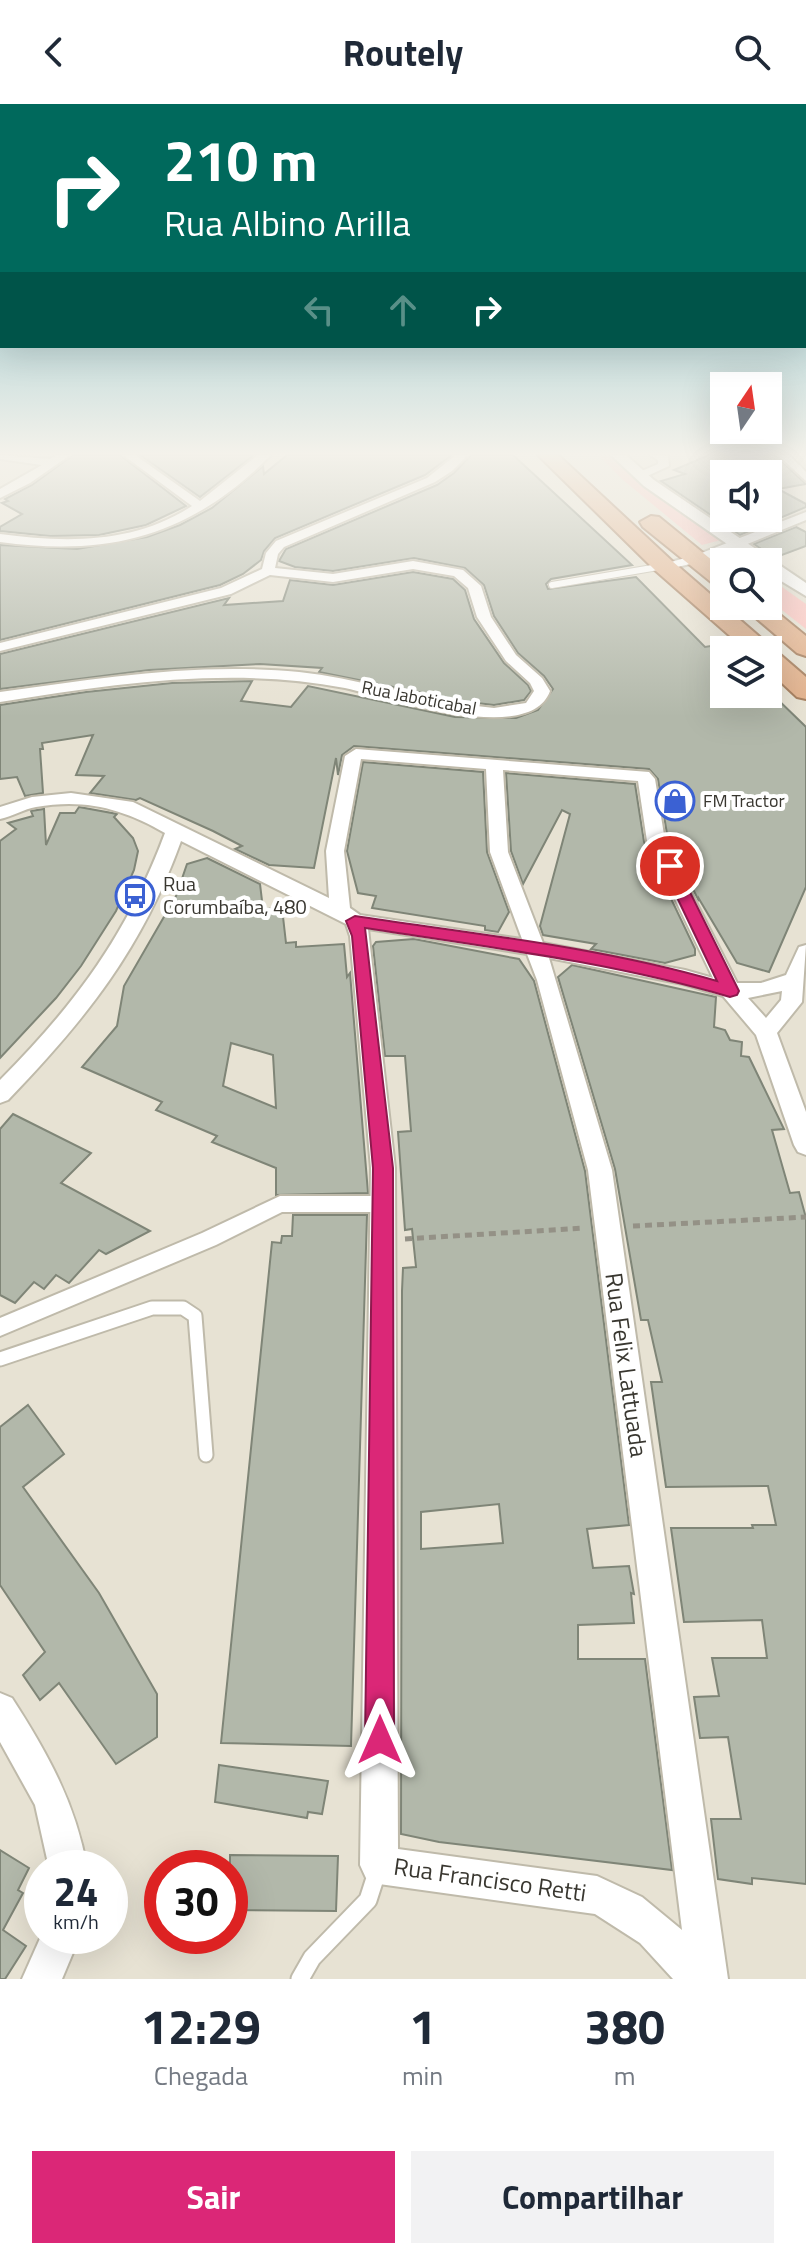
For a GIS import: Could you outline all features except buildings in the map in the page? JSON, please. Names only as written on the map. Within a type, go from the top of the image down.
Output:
[{"type":"highway","points":[[639,542],[745,636]]},
{"type":"highway","points":[[676,542],[710,570]]},
{"type":"highway","points":[[771,620],[806,648]]},
{"type":"highway","points":[[782,669],[806,691]]},
{"type":"street","points":[[0,647],[226,591],[268,571],[272,553],[284,542]]},
{"type":"street","points":[[664,566],[696,559],[734,542]]},
{"type":"street","points":[[736,542],[743,548]]},
{"type":"street","name":"Rua Jaboticabal","points":[[0,697],[152,676],[233,671],[331,681],[469,709],[515,710],[532,706],[539,699],[542,691],[537,681],[511,658],[484,617],[474,586],[458,573],[413,565],[333,578],[268,571]]},
{"type":"street","points":[[782,575],[806,591]]},
{"type":"street","name":"Rua Francisco Retti","points":[[494,763],[358,753],[353,756],[335,851],[347,916],[360,936],[373,1048],[384,1204],[379,1865],[597,1895],[630,1909],[668,1940],[697,1979]]},
{"type":"street","points":[[494,763],[639,775],[646,779],[656,841],[730,991],[766,1032],[806,1145]]},
{"type":"street","name":"Rua Felix Lattuada","points":[[494,763],[499,852],[535,948],[581,1092],[600,1170],[708,1979]]},
{"type":"street","points":[[0,814],[33,802],[92,801],[141,812],[347,916],[685,977],[730,991],[762,990],[794,980]]},
{"type":"street","points":[[0,1094],[70,1020],[104,973],[161,872],[175,831]]},
{"type":"street","points":[[766,1032],[791,1002],[794,980],[806,952]]},
{"type":"street","points":[[0,1327],[209,1239],[280,1204],[384,1204]]},
{"type":"street","points":[[0,1710],[41,1775],[63,1829],[66,1850]]},
{"type":"street","points":[[42,1979],[53,1954]]},
{"type":"lane","points":[[552,585],[664,566]]},
{"type":"lane","points":[[0,1359],[152,1308],[183,1308],[195,1316],[206,1455]]},
{"type":"lane","points":[[300,1979],[312,1958],[368,1900],[379,1865]]},
{"type":"shaded area","points":[[782,587],[806,604],[806,629],[782,610]]},
{"type":"place","name":"FM Tractor","points":[[675,801]]},
{"type":"place","name":"Rua Corumbaíba, 480","points":[[135,896]]},
{"type":"route","points":[[380,1740],[383,1168],[373,1048],[360,936],[355,921],[535,948],[685,977],[730,991],[670,866]]}]
